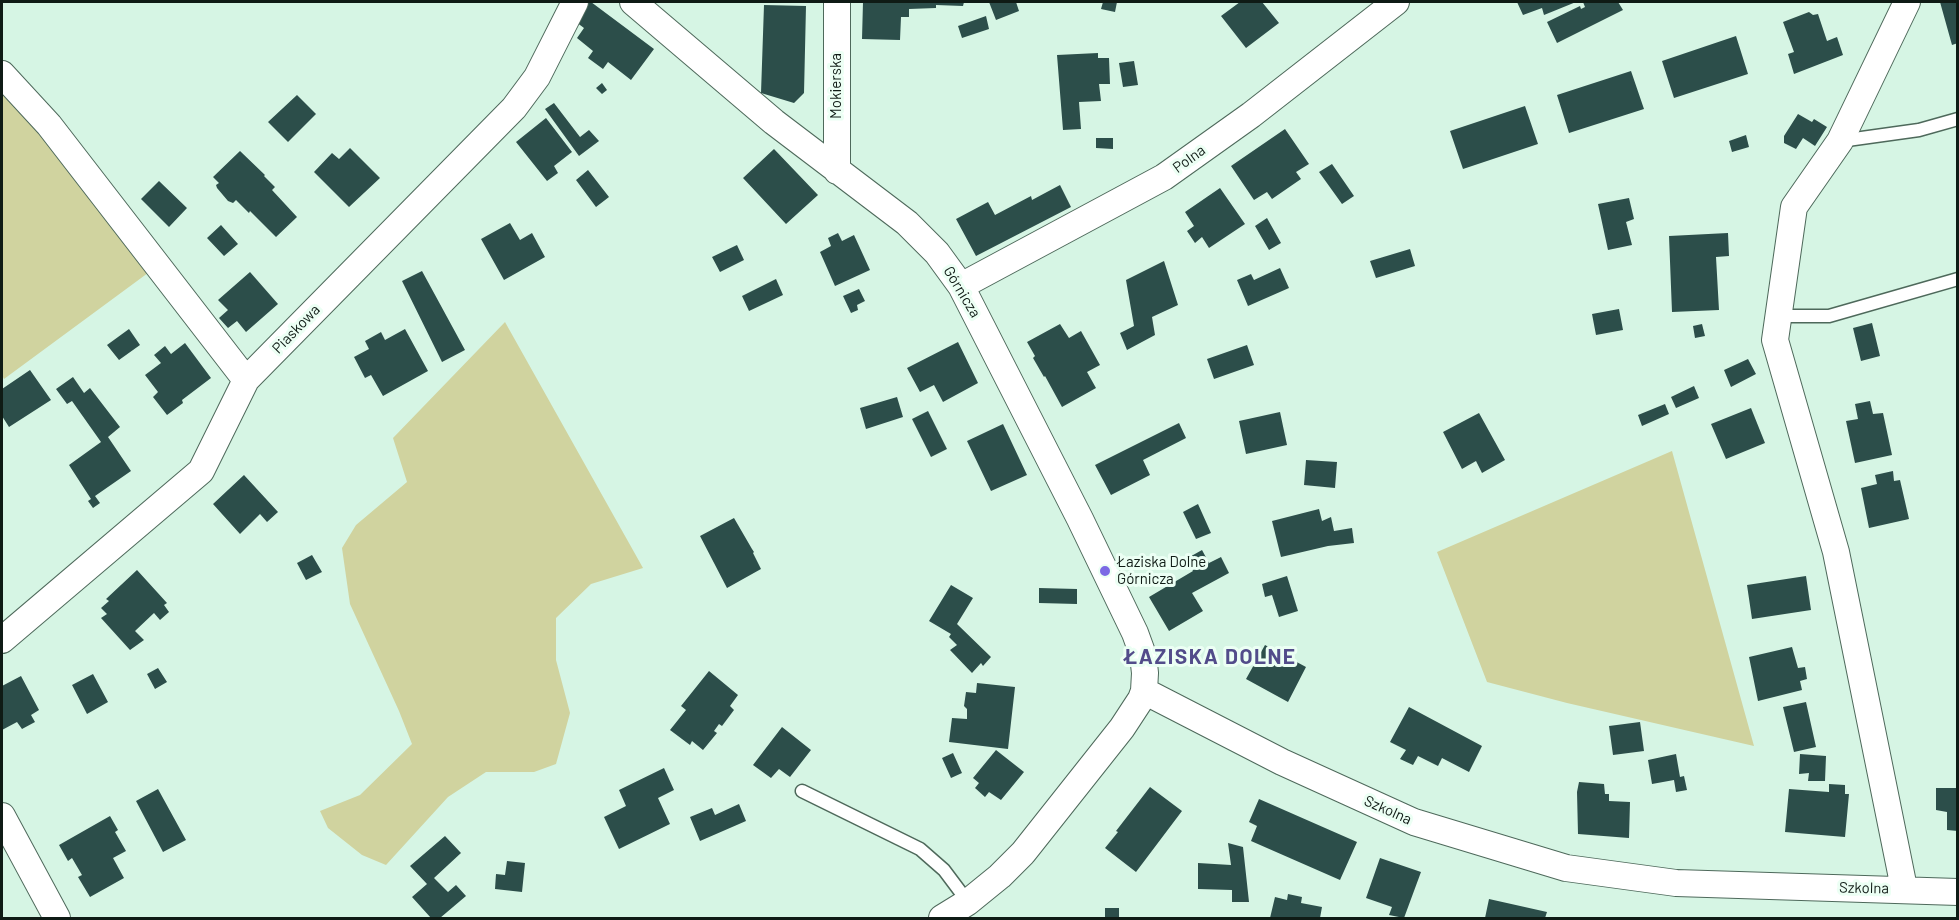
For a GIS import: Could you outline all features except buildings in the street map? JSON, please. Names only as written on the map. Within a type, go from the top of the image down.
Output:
[{"type":"street","name":"Piaskowa","points":[[2,640],[201,471],[246,380],[514,108],[537,76],[575,2]]},
{"type":"street","name":"Górnicza","points":[[633,2],[774,122],[907,223],[936,253],[961,286],[1080,519],[1135,633],[1143,655],[1144,691]]},
{"type":"street","name":"Mokierska","points":[[837,2],[837,171]]},
{"type":"street","name":"Polna","points":[[961,286],[1164,177],[1251,115],[1396,2]]},
{"type":"street","points":[[1904,888],[1836,552],[1775,340],[1794,207],[1840,141],[1907,2]]},
{"type":"street","points":[[2,74],[49,125],[246,380]]},
{"type":"street","points":[[942,918],[974,906],[1023,853],[1122,728],[1144,691]]},
{"type":"street","name":"Szkolna","points":[[1144,691],[1282,762],[1414,822],[1566,868],[1676,883],[1904,888],[1958,892]]},
{"type":"street","points":[[2,816],[57,918]]},
{"type":"lane","points":[[1840,141],[1919,130],[1958,119]]},
{"type":"lane","points":[[1779,316],[1829,316],[1958,279]]},
{"type":"lane","points":[[802,791],[920,849],[944,870],[974,906]]},
{"type":"green space","points":[[2,73],[152,270],[4,379],[2,375]]},
{"type":"green space","points":[[505,322],[643,568],[591,584],[556,618],[556,660],[570,713],[556,764],[534,772],[486,772],[448,797],[386,865],[362,855],[328,828],[320,811],[360,795],[412,744],[350,604],[342,548],[356,525],[407,482],[393,438]]},
{"type":"green space","points":[[1672,451],[1754,746],[1487,682],[1437,552]]},
{"type":"place","name":"Łaziska Dolne Górnicza","points":[[1105,571]]},
{"type":"district","name":"ŁAZISKA DOLNE","points":[[1210,657]]}]
